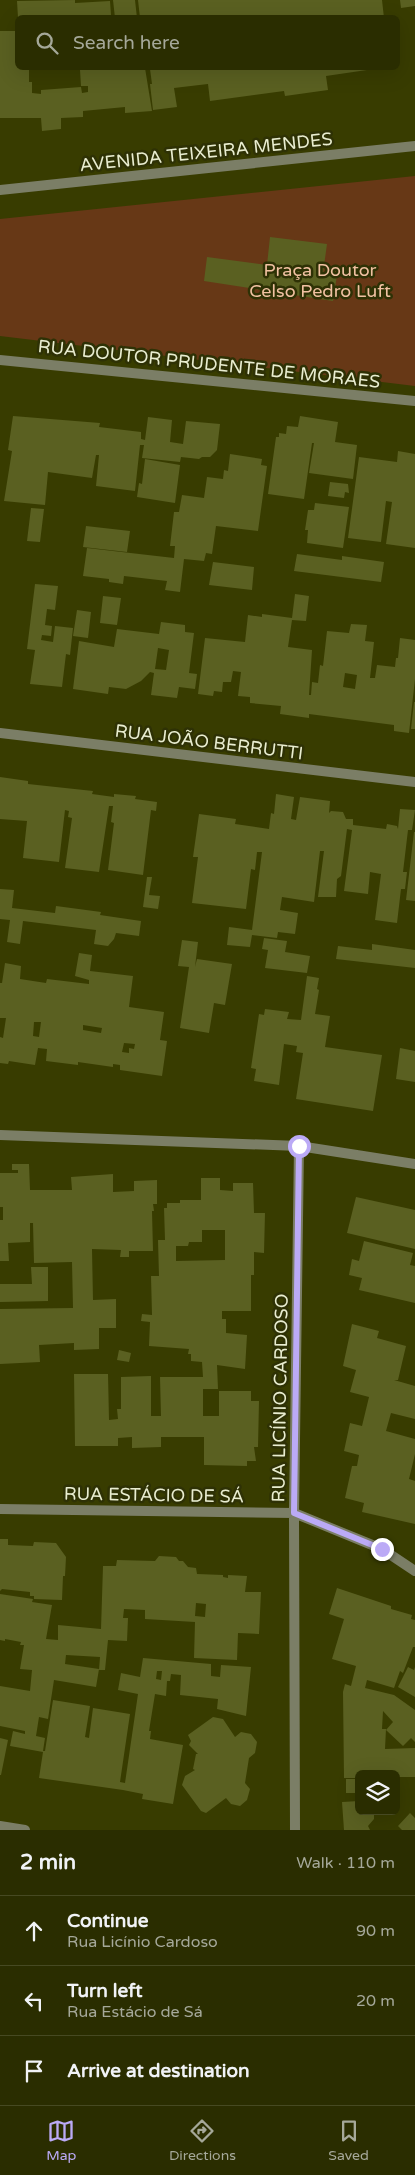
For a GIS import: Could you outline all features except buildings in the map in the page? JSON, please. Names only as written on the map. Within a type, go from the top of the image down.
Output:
[{"type":"street","name":"AVENIDA TEIXEIRA MENDES","points":[[0,190],[415,146]]},
{"type":"street","name":"RUA DOUTOR PRUDENTE DE MORAES","points":[[0,360],[415,401]]},
{"type":"street","name":"RUA JOÃO BERRUTTI","points":[[0,733],[415,782]]},
{"type":"street","points":[[0,1135],[299,1146],[415,1164]]},
{"type":"street","name":"RUA LICÍNIO CARDOSO","points":[[295,1830],[294,1513],[299,1146]]},
{"type":"street","name":"RUA ESTÁCIO DE SÁ","points":[[0,1509],[294,1513],[382,1549],[415,1570]]},
{"type":"street","points":[[0,1826],[25,1830]]},
{"type":"green space","name":"Praça Doutor Celso Pedro Luft","points":[[415,176],[415,386],[0,336],[0,219]]},
{"type":"route","points":[[299,1146],[294,1513],[382,1549]]}]
